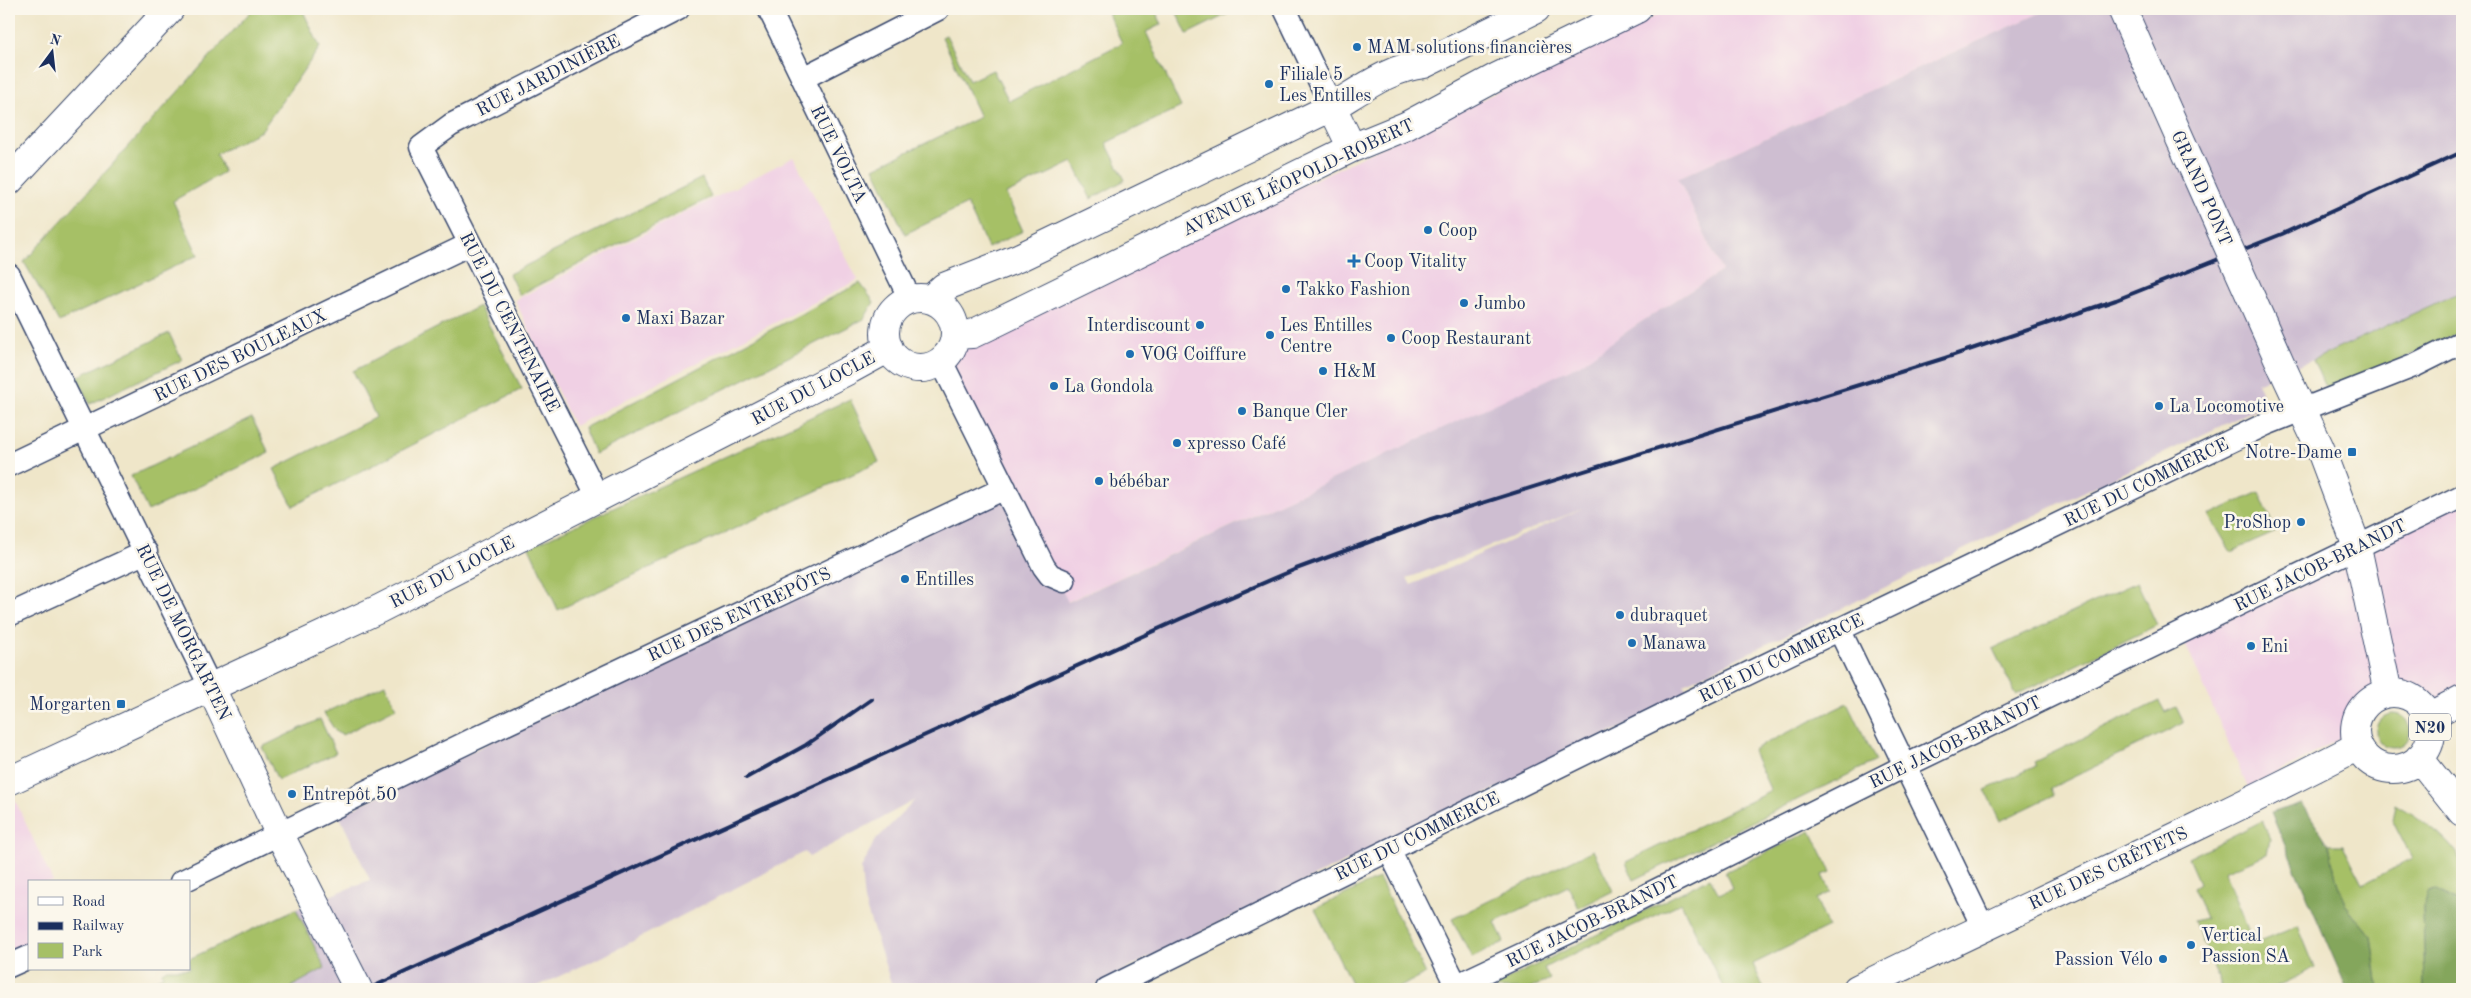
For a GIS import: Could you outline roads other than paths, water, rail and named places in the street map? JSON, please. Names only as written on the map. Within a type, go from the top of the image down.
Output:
[{"type":"main road","points":[[9,181],[170,9]]},
{"type":"main road","points":[[921,299],[946,309],[952,317],[955,335],[951,349],[941,360],[925,367],[908,366],[894,355],[889,348],[885,331],[890,314],[902,302],[921,299],[944,287],[1018,258],[1332,107],[1382,78],[1411,64],[1424,64],[1536,9]]},
{"type":"main road","name":"AVENUE LÉOPOLD-ROBERT","points":[[955,335],[972,334],[996,323],[1352,148],[1406,126],[1497,78],[1637,9]]},
{"type":"main road","name":"GRAND PONT","points":[[2122,9],[2320,448],[2356,547],[2388,693]]},
{"type":"main road","points":[[1332,107],[1352,148]]},
{"type":"main road","name":"RUE DU LOCLE","points":[[9,781],[379,609],[889,348]]},
{"type":"main road","name":"RUE DE MORGARTEN","points":[[211,688],[279,833],[358,989]]},
{"type":"main road","points":[[2358,746],[2355,734],[2356,722],[2360,712],[2367,702],[2388,693]]},
{"type":"main road","name":"N20","points":[[2358,746],[2364,756],[2385,768],[2397,768],[2408,765],[2426,750],[2430,739],[2430,728],[2428,717],[2422,706],[2412,698],[2401,694],[2388,693]]},
{"type":"main road","points":[[2428,717],[2462,699]]},
{"type":"main road","name":"RUE DES CRÊTETS","points":[[1857,989],[1983,927],[2257,798],[2358,746]]},
{"type":"main road","name":"N20","points":[[2418,758],[2462,812]]},
{"type":"street","name":"RUE JARDINIÈRE","points":[[421,147],[451,125],[678,9]]},
{"type":"street","name":"RUE VOLTA","points":[[769,9],[803,78],[921,299]]},
{"type":"street","points":[[803,78],[938,9]]},
{"type":"street","points":[[1285,9],[1332,107]]},
{"type":"street","name":"RUE DU CENTENAIRE","points":[[421,147],[598,497]]},
{"type":"street","name":"RUE DES BOULEAUX","points":[[9,465],[470,244]]},
{"type":"street","name":"RUE DE MORGARTEN","points":[[9,275],[211,688]]},
{"type":"street","name":"RUE DU COMMERCE","points":[[1107,989],[1839,630],[2266,424],[2416,365],[2462,342]]},
{"type":"street","points":[[941,360],[1044,568],[1050,575],[1064,581]]},
{"type":"street","name":"RUE DES ENTREPÔTS","points":[[185,880],[472,740],[1005,488]]},
{"type":"street","name":"RUE JACOB-BRANDT","points":[[1455,988],[1905,766],[2462,496]]},
{"type":"street","points":[[9,616],[146,552]]},
{"type":"street","points":[[1839,630],[1983,927]]},
{"type":"street","points":[[1389,850],[1455,988]]},
{"type":"street","points":[[9,966],[28,957]]},
{"type":"railway","points":[[368,989],[1180,619],[1296,569],[1431,519],[1945,358],[2116,300],[2282,234],[2462,152]]},
{"type":"railway","points":[[746,778],[806,745],[872,699]]},
{"type":"place","name":"MAM solutions financières","points":[[1357,47]]},
{"type":"place","name":"Filiale 5 Les Entilles","points":[[1269,84]]},
{"type":"place","name":"Coop","points":[[1428,230]]},
{"type":"place","name":"Coop Vitality","points":[[1354,261]]},
{"type":"place","name":"Takko Fashion","points":[[1286,289]]},
{"type":"place","name":"Jumbo","points":[[1464,303]]},
{"type":"place","name":"Maxi Bazar","points":[[626,318]]},
{"type":"place","name":"Interdiscount","points":[[1200,325]]},
{"type":"place","name":"Les Entilles Centre","points":[[1270,335]]},
{"type":"place","name":"Coop Restaurant","points":[[1391,338]]},
{"type":"place","name":"VOG Coiffure","points":[[1130,354]]},
{"type":"place","name":"H&M","points":[[1323,371]]},
{"type":"place","name":"La Gondola","points":[[1054,386]]},
{"type":"place","name":"La Locomotive","points":[[2159,406]]},
{"type":"place","name":"Banque Cler","points":[[1242,411]]},
{"type":"place","name":"xpresso Café","points":[[1177,443]]},
{"type":"place","name":"Notre-Dame","points":[[2352,452]]},
{"type":"place","name":"bébébar","points":[[1099,481]]},
{"type":"place","name":"ProShop","points":[[2301,522]]},
{"type":"place","name":"Entilles","points":[[905,579]]},
{"type":"place","name":"dubraquet","points":[[1620,615]]},
{"type":"place","name":"Manawa","points":[[1632,643]]},
{"type":"place","name":"Eni","points":[[2251,646]]},
{"type":"place","name":"Morgarten","points":[[121,704]]},
{"type":"place","name":"Entrepôt 50","points":[[292,794]]},
{"type":"place","name":"Vertical Passion SA","points":[[2191,945]]},
{"type":"place","name":"Passion Vélo","points":[[2163,959]]}]
